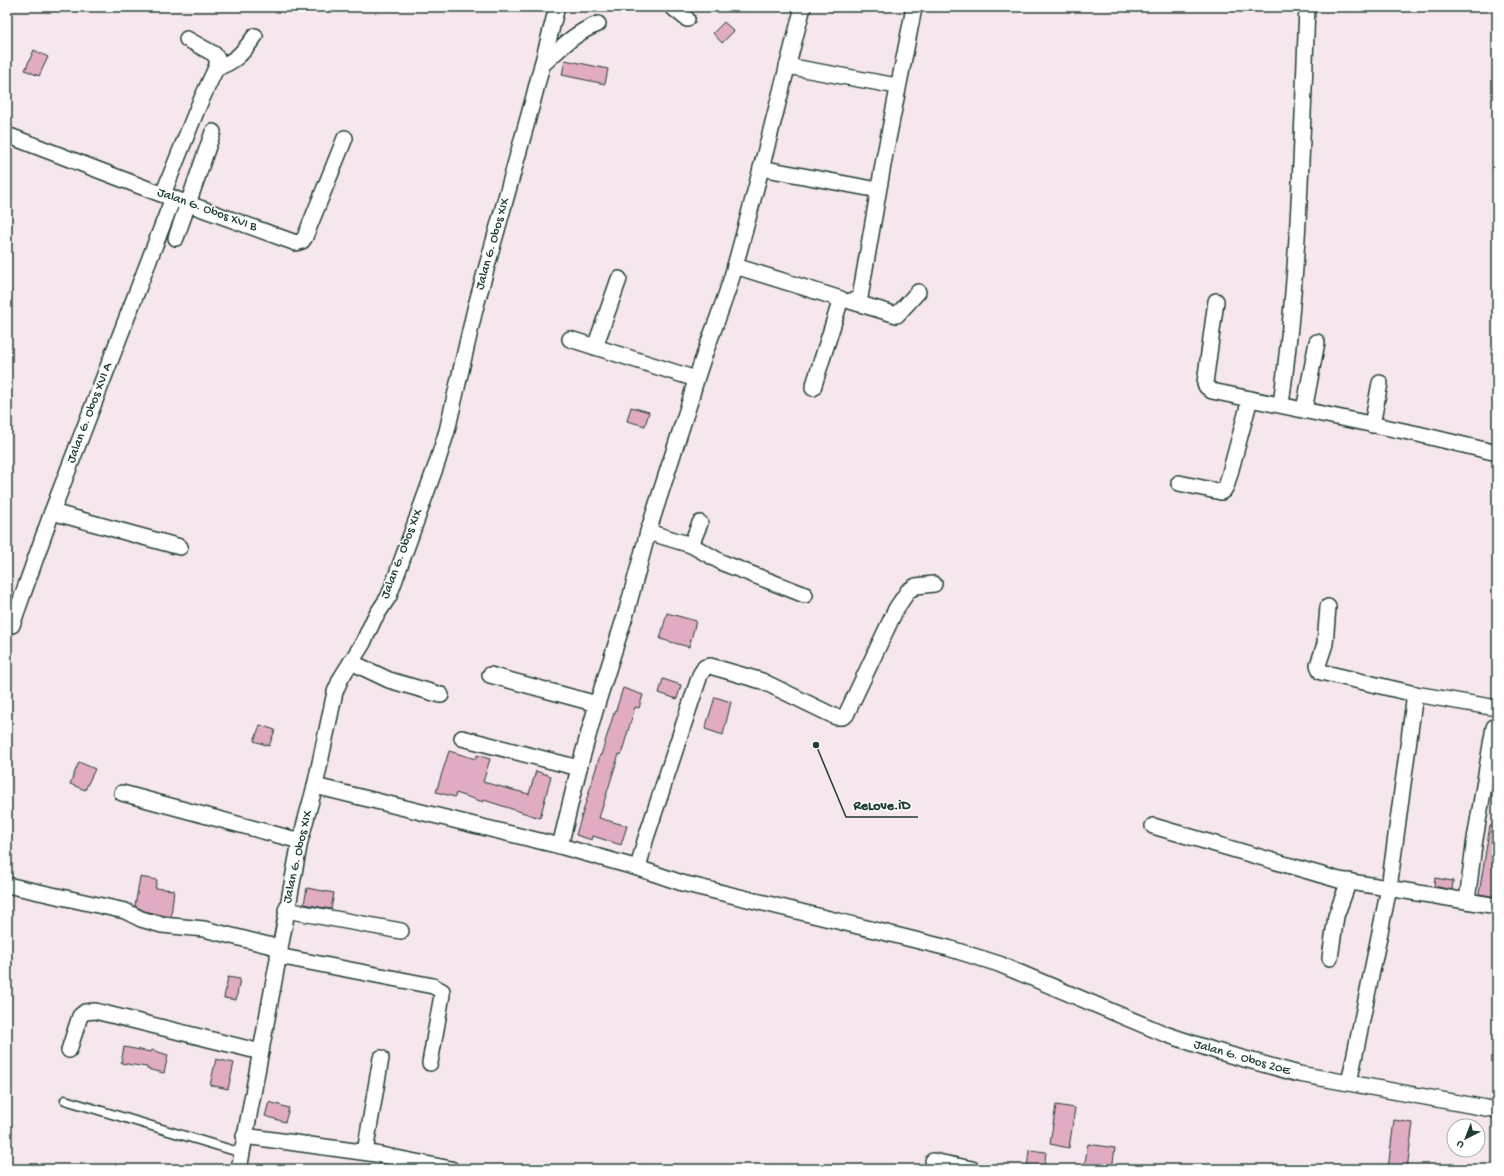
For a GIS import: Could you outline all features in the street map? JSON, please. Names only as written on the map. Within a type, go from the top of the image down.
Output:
[{"type":"street","name":"Jalan G. Obos XIX","points":[[239,1169],[286,910],[300,841],[315,786],[324,736],[335,692],[341,678],[363,643],[374,619],[388,596],[445,438],[475,309],[557,7]]},
{"type":"street","points":[[672,7],[687,19]]},
{"type":"street","points":[[560,846],[579,768],[648,532],[696,380],[720,315],[735,266],[803,7]]},
{"type":"street","points":[[1281,404],[1288,348],[1298,228],[1307,7]]},
{"type":"street","points":[[859,304],[897,86],[914,8]]},
{"type":"street","points":[[542,65],[573,37],[584,29],[598,24]]},
{"type":"street","points":[[187,39],[214,54],[218,60],[216,68],[230,64],[241,55],[255,36]]},
{"type":"street","points":[[787,66],[897,86]]},
{"type":"street","name":"Jalan G. Obos XVI A","points":[[7,624],[12,625],[168,196],[198,107],[216,68]]},
{"type":"street","points":[[176,238],[213,132]]},
{"type":"street","name":"Jalan G. Obos XVI B","points":[[7,135],[188,204],[296,243],[302,241],[305,237],[345,138]]},
{"type":"street","points":[[761,168],[878,190]]},
{"type":"street","points":[[735,266],[897,315],[918,292]]},
{"type":"street","points":[[595,347],[619,279]]},
{"type":"street","points":[[813,388],[841,299]]},
{"type":"street","points":[[1216,302],[1205,383],[1206,386],[1212,391],[1281,404],[1497,453]]},
{"type":"street","points":[[570,339],[696,380]]},
{"type":"street","points":[[1304,410],[1317,342]]},
{"type":"street","points":[[1372,425],[1380,383]]},
{"type":"street","points":[[1179,483],[1221,492],[1224,490],[1227,484],[1250,398]]},
{"type":"street","points":[[52,512],[180,547]]},
{"type":"street","points":[[691,545],[700,524]]},
{"type":"street","points":[[648,532],[691,545],[723,563],[804,595]]},
{"type":"street","points":[[638,868],[644,841],[700,675],[705,667],[710,666],[762,681],[836,717],[842,717],[846,715],[896,609],[908,591],[916,586],[934,584]]},
{"type":"street","points":[[1328,608],[1325,644],[1318,665],[1321,672],[1415,694],[1497,708]]},
{"type":"street","points":[[351,662],[389,680],[441,695]]},
{"type":"street","points":[[490,675],[597,704]]},
{"type":"street","points":[[1349,1083],[1389,888],[1415,694]]},
{"type":"street","points":[[1467,901],[1474,845],[1494,727]]},
{"type":"street","points":[[462,738],[579,768]]},
{"type":"street","name":"Jalan G. Obos 20E","points":[[315,786],[560,846],[638,868],[682,883],[897,934],[948,948],[999,964],[1165,1034],[1216,1051],[1299,1074],[1497,1110]]},
{"type":"street","points":[[122,793],[300,841]]},
{"type":"street","points":[[1153,826],[1289,866],[1349,881],[1497,906]]},
{"type":"street","points":[[1330,958],[1336,916],[1349,881]]},
{"type":"street","points":[[7,885],[119,910],[162,924],[204,929],[279,952],[438,988],[442,991],[442,995],[430,1063]]},
{"type":"street","points":[[286,910],[401,932]]},
{"type":"street","points":[[69,1050],[80,1016],[85,1012],[95,1011],[261,1052]]},
{"type":"street","points":[[364,1152],[381,1058]]},
{"type":"street","points":[[244,1136],[364,1152],[451,1169]]},
{"type":"street","points":[[933,1161],[972,1169]]},
{"type":"lane","points":[[65,1100],[242,1153]]},
{"type":"building","points":[[724,22],[734,31],[722,43],[713,33]]},
{"type":"building","points":[[34,50],[48,57],[39,76],[25,70]]},
{"type":"building","points":[[565,60],[608,69],[605,84],[562,75]]},
{"type":"building","points":[[631,407],[649,412],[645,426],[627,421]]},
{"type":"building","points":[[667,613],[696,621],[689,647],[660,639]]},
{"type":"building","points":[[663,679],[681,685],[677,699],[659,693]]},
{"type":"building","points":[[623,688],[643,695],[639,708],[635,707],[621,755],[619,754],[599,818],[627,826],[621,845],[593,836],[592,840],[576,835],[600,755]]},
{"type":"building","points":[[715,697],[731,702],[723,735],[705,729]]},
{"type":"building","points":[[260,725],[275,730],[269,746],[254,741]]},
{"type":"building","points":[[449,751],[476,759],[477,755],[490,759],[483,782],[529,794],[536,771],[551,776],[540,818],[484,800],[483,802],[456,793],[455,797],[436,792]]},
{"type":"building","points":[[79,762],[95,769],[85,790],[70,784]]},
{"type":"building","points":[[1490,825],[1497,825],[1497,897],[1479,894]]},
{"type":"building","points":[[140,877],[157,880],[155,888],[174,890],[171,917],[144,911],[135,906]]},
{"type":"building","points":[[1435,878],[1453,881],[1452,890],[1434,886]]},
{"type":"building","points":[[307,888],[334,893],[331,909],[304,904]]},
{"type":"building","points":[[228,977],[240,979],[236,1000],[224,998]]},
{"type":"building","points":[[124,1047],[151,1052],[152,1050],[168,1055],[164,1073],[147,1069],[147,1067],[121,1063]]},
{"type":"building","points":[[216,1059],[234,1063],[228,1089],[210,1085]]},
{"type":"building","points":[[269,1102],[289,1108],[285,1122],[265,1116]]},
{"type":"building","points":[[1056,1105],[1075,1108],[1069,1148],[1050,1144]]},
{"type":"building","points":[[1394,1120],[1413,1123],[1407,1169],[1388,1169]]},
{"type":"building","points":[[1088,1144],[1115,1148],[1112,1169],[1084,1169]]},
{"type":"building","points":[[1029,1150],[1046,1152],[1044,1169],[1027,1169]]},
{"type":"place","name":"ReLove.iD","points":[[816,745]]}]
